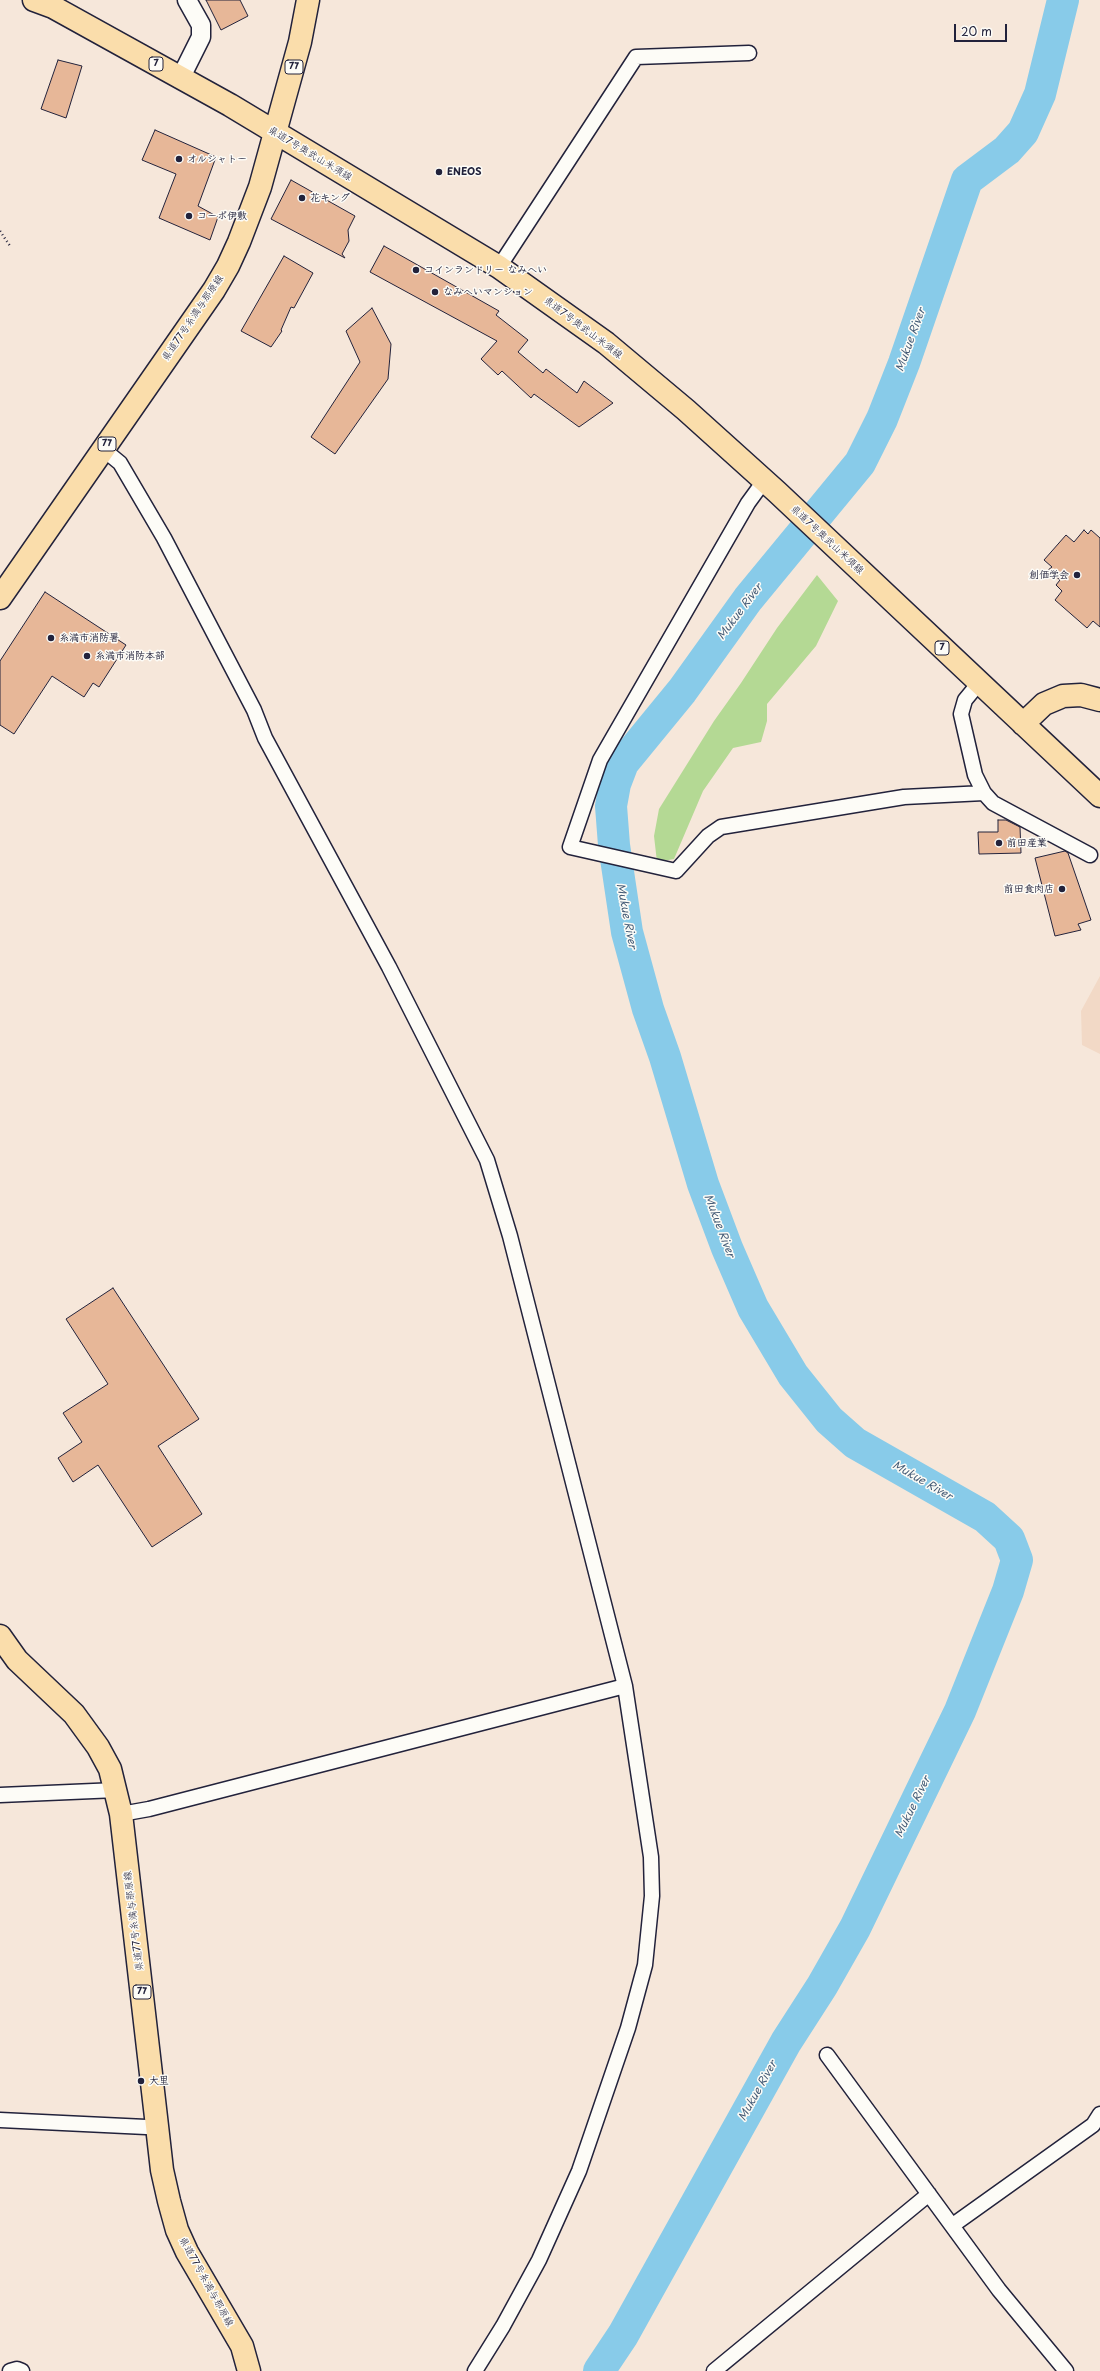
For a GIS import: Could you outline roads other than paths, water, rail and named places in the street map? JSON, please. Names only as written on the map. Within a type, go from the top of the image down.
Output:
[{"type":"main road","name":"県道7号奥武山米須線","points":[[34,0],[53,7],[181,77],[499,267],[606,343],[686,410],[770,487],[1100,796]]},
{"type":"main road","name":"県道77号糸満与那原線","points":[[0,598],[214,290],[228,266],[260,187],[300,42],[308,0]]},
{"type":"main road","points":[[1023,724],[1044,704],[1063,696],[1081,695],[1100,700]]},
{"type":"main road","name":"県道77号糸満与那原線","points":[[0,1636],[17,1660],[74,1714],[87,1731],[110,1769],[117,1790],[122,1814],[162,2170],[177,2230],[242,2346],[249,2371]]},
{"type":"street","points":[[181,77],[202,38],[201,25],[187,0]]},
{"type":"street","points":[[499,267],[636,57],[749,53]]},
{"type":"street","points":[[103,449],[120,463],[168,544],[254,710],[265,738],[385,960],[487,1160],[510,1236],[625,1686],[651,1857],[652,1896],[645,1965],[626,2036],[579,2171],[538,2260],[503,2326],[475,2371]]},
{"type":"street","points":[[770,487],[748,503],[600,760],[570,847],[676,871],[708,836],[721,827],[904,796],[984,793]]},
{"type":"street","points":[[979,683],[966,700],[961,714],[975,775],[984,793],[993,803],[1090,855]]},
{"type":"street","points":[[122,1814],[149,1809],[625,1686]]},
{"type":"street","points":[[0,1795],[117,1790]]},
{"type":"street","points":[[827,2055],[953,2225],[999,2290],[1066,2371]]},
{"type":"street","points":[[953,2225],[1093,2125],[1100,2114]]},
{"type":"street","points":[[0,2120],[146,2127],[157,2126]]},
{"type":"street","points":[[714,2371],[929,2194]]},
{"type":"street","points":[[10,2371],[17,2369],[22,2371]]},
{"type":"waterway","name":"Mukue River","points":[[599,2371],[623,2335],[786,2042],[822,1986],[855,1928],[960,1711],[1008,1591],[1017,1560],[1009,1539],[985,1517],[855,1443],[829,1420],[793,1375],[753,1308],[727,1248],[703,1184],[665,1057],[648,1009],[627,932],[614,845],[611,806],[615,784],[623,763],[682,691],[748,599],[860,463],[882,419],[904,363],[967,180],[1007,150],[1023,132],[1040,94],[1063,0]]},
{"type":"place","name":"オルシャトー","points":[[179,159]]},
{"type":"place","name":"ENEOS","points":[[439,172]]},
{"type":"place","name":"花キング","points":[[302,198]]},
{"type":"place","name":"コーポ伊敷","points":[[189,216]]},
{"type":"place","name":"コインランドリー なみへい","points":[[416,270]]},
{"type":"place","name":"なみへいマンション","points":[[435,292]]},
{"type":"place","name":"創価学会","points":[[1077,575]]},
{"type":"place","name":"糸満市消防署","points":[[51,638]]},
{"type":"place","name":"糸満市消防本部","points":[[87,656]]},
{"type":"place","name":"前田産業","points":[[999,843]]},
{"type":"place","name":"前田食肉店","points":[[1062,889]]},
{"type":"place","name":"大里","points":[[141,2081]]}]
